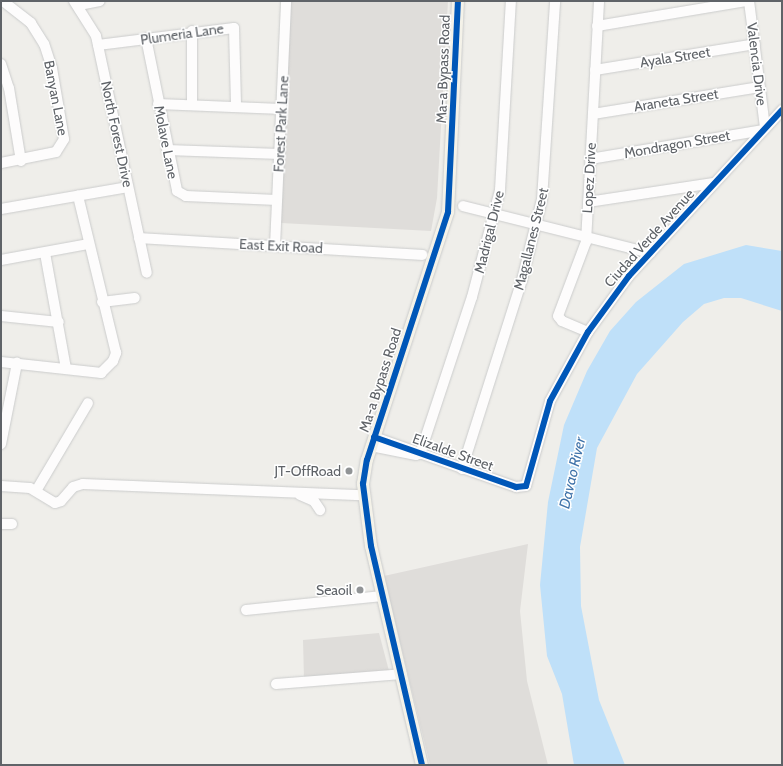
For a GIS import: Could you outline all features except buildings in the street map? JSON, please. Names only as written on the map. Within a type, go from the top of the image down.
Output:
[{"type":"main road","name":"Ma-a Bypass Road","points":[[422,765],[402,674],[382,596],[362,495],[373,442],[448,212],[458,1]]},
{"type":"street","name":"Banyan Lane","points":[[1,163],[56,152],[64,139],[52,68],[44,44],[31,23],[3,1]]},
{"type":"street","points":[[76,3],[100,1]]},
{"type":"street","name":"Forest Park Lane","points":[[275,246],[286,1]]},
{"type":"street","name":"Madrigal Drive","points":[[420,454],[472,297],[494,214],[502,176],[511,1]]},
{"type":"street","name":"Magallanes Street","points":[[462,469],[537,225],[546,176],[555,1]]},
{"type":"street","name":"Lopez Drive","points":[[588,332],[562,321],[558,316],[586,237],[598,1]]},
{"type":"street","points":[[597,26],[748,1]]},
{"type":"street","name":"Valencia Drive","points":[[748,1],[760,87],[764,129]]},
{"type":"street","name":"North Forest Drive","points":[[76,3],[98,45],[147,273]]},
{"type":"street","name":"Plumeria Lane","points":[[98,45],[228,27],[236,30],[236,107]]},
{"type":"street","points":[[192,31],[192,106]]},
{"type":"street","name":"Molave Lane","points":[[146,38],[175,189],[180,194],[278,200]]},
{"type":"street","name":"Ayala Street","points":[[595,70],[754,44]]},
{"type":"street","points":[[1,64],[9,88],[21,160]]},
{"type":"street","name":"Araneta Street","points":[[593,114],[760,87]]},
{"type":"street","points":[[158,104],[282,109]]},
{"type":"street","name":"Ciudad Verde Avenue","points":[[524,487],[529,482],[550,401],[588,332],[650,253],[782,110]]},
{"type":"street","name":"Mondragon Street","points":[[590,159],[764,129]]},
{"type":"street","points":[[167,150],[280,154]]},
{"type":"street","points":[[588,202],[714,183]]},
{"type":"street","points":[[1,210],[128,186]]},
{"type":"street","points":[[1,362],[102,373],[111,366],[116,353],[102,302],[78,196]]},
{"type":"street","points":[[463,206],[650,253]]},
{"type":"street","name":"East Exit Road","points":[[139,238],[422,255]]},
{"type":"street","points":[[1,260],[88,244]]},
{"type":"street","points":[[45,253],[59,322],[66,368]]},
{"type":"street","points":[[102,302],[135,298]]},
{"type":"street","points":[[1,316],[59,322]]},
{"type":"street","points":[[1,444],[12,401],[17,363]]},
{"type":"street","points":[[1,401],[12,401]]},
{"type":"street","points":[[36,491],[88,403]]},
{"type":"street","name":"Elizalde Street","points":[[373,442],[395,453],[420,454],[462,469],[524,487]]},
{"type":"street","points":[[1,486],[36,491],[55,503],[61,501],[74,487],[83,484],[362,495]]},
{"type":"street","points":[[296,492],[314,501],[320,510]]},
{"type":"street","points":[[1,524],[12,524]]},
{"type":"street","points":[[246,610],[382,596]]},
{"type":"street","points":[[276,684],[402,674]]},
{"type":"shaded area","points":[[290,1],[448,1],[437,198],[431,231],[281,223]]},
{"type":"shaded area","points":[[528,544],[520,611],[527,681],[548,765],[430,765],[384,576]]},
{"type":"shaded area","points":[[379,633],[389,671],[304,679],[303,640]]},
{"type":"water","name":"Davao River","points":[[746,245],[782,251],[782,311],[741,298],[724,298],[704,304],[683,322],[637,374],[597,448],[580,547],[581,606],[599,700],[625,765],[574,765],[562,694],[547,656],[540,585],[548,502],[564,425],[587,371],[610,331],[636,302],[684,264]]},
{"type":"cycle path","points":[[422,765],[371,546],[363,484],[367,460],[448,212],[458,1]]},
{"type":"cycle path","points":[[374,437],[516,487],[526,486],[550,401],[588,332],[629,276],[782,110]]},
{"type":"place","name":"JT-OffRoad","points":[[349,471]]},
{"type":"place","name":"Seaoil","points":[[360,590]]}]
